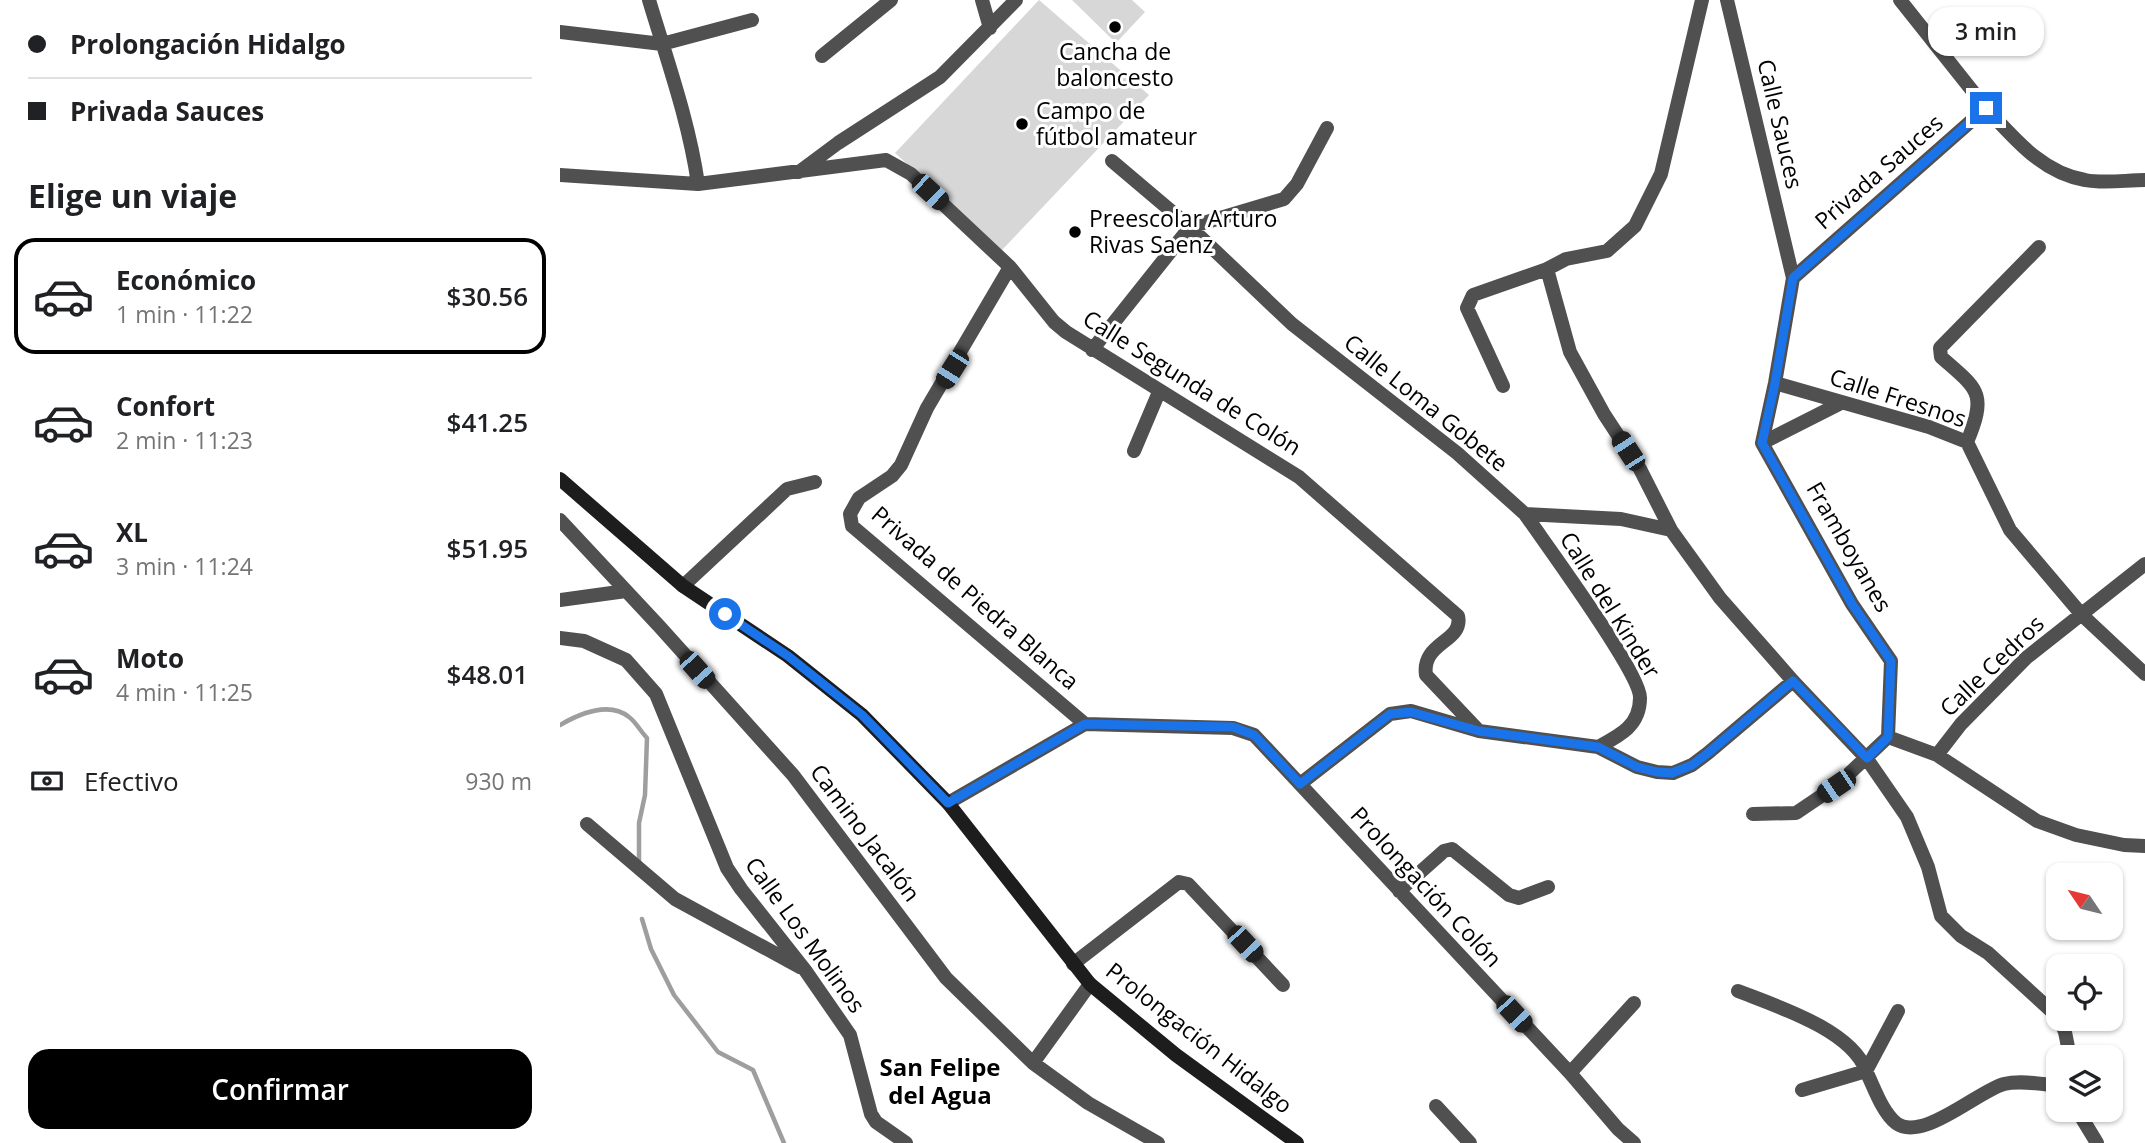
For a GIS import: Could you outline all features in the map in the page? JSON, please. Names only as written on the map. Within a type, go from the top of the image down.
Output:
[{"type":"street","points":[[649,0],[694,160],[698,184]]},
{"type":"street","points":[[822,57],[891,0]]},
{"type":"street","points":[[982,0],[990,27]]},
{"type":"street","points":[[798,173],[838,143],[940,78],[1016,0]]},
{"type":"street","points":[[1503,386],[1467,307],[1473,295],[1547,269],[1566,259],[1607,251],[1635,226],[1661,174],[1702,0]]},
{"type":"street","name":"Calle Sauces","points":[[1727,0],[1793,278],[1775,383]]},
{"type":"street","points":[[1900,0],[1986,108],[2026,150],[2054,170],[2086,180],[2145,180]]},
{"type":"street","points":[[560,33],[662,44],[752,20]]},
{"type":"street","name":"Privada Sauces","points":[[1793,278],[1986,108]]},
{"type":"street","points":[[1092,350],[1190,227],[1284,199],[1297,184],[1327,128]]},
{"type":"street","name":"Calle Segunda de Colón","points":[[560,176],[698,184],[886,160],[911,174],[1010,267],[1054,322],[1066,332],[1299,477],[1458,616],[1460,623],[1456,630],[1429,653],[1424,665],[1426,675],[1479,731]]},
{"type":"street","name":"Calle Loma Gobete","points":[[1112,161],[1190,227],[1292,324],[1457,453],[1525,513]]},
{"type":"street","points":[[1967,442],[1979,403],[1974,387],[1941,357],[1940,348],[2039,247]]},
{"type":"street","name":"Privada de Piedra Blanca","points":[[1010,267],[927,408],[901,465],[892,476],[859,498],[850,513],[852,526],[1085,724]]},
{"type":"street","points":[[1547,269],[1570,352],[1604,414],[1640,469],[1671,530],[1720,598],[1793,681],[1867,758],[1907,817],[1928,867],[1941,916],[1961,936],[1988,953],[2046,1003]]},
{"type":"street","points":[[1762,443],[1775,383]]},
{"type":"street","name":"Calle Fresnos","points":[[1775,383],[1929,427],[1967,442],[2010,530],[2082,615],[2145,674]]},
{"type":"street","points":[[1134,451],[1158,391]]},
{"type":"street","points":[[1762,443],[1841,403]]},
{"type":"street","name":"Framboyanes","points":[[1762,443],[1852,604],[1891,661],[1888,737]]},
{"type":"street","name":"Prolongación Hidalgo","points":[[560,480],[683,586],[788,656],[862,715],[948,803],[1090,984],[1176,1055],[1297,1143]]},
{"type":"street","points":[[683,586],[787,489],[815,482]]},
{"type":"street","points":[[1525,513],[1621,519],[1671,530]]},
{"type":"street","name":"Calle del Kinder","points":[[1525,513],[1595,615],[1627,666],[1641,696],[1637,717],[1625,733],[1598,747]]},
{"type":"street","name":"Camino Jacalón","points":[[560,520],[793,775],[946,978],[1033,1063],[1088,1104],[1158,1143]]},
{"type":"street","name":"Calle Cedros","points":[[1937,755],[1961,724],[2026,659],[2145,564]]},
{"type":"street","points":[[560,600],[626,591]]},
{"type":"street","name":"Calle Los Molinos","points":[[560,638],[584,641],[626,660],[656,694],[727,868],[806,970],[850,1035],[871,1114],[876,1122],[906,1143]]},
{"type":"street","points":[[1300,784],[1390,714],[1411,712],[1479,731],[1598,747],[1637,767],[1672,773],[1692,765],[1708,753],[1793,681]]},
{"type":"street","points":[[948,803],[1085,724]]},
{"type":"street","name":"Prolongación Colón","points":[[1085,724],[1233,727],[1254,735],[1570,1073],[1618,1129],[1634,1143]]},
{"type":"street","points":[[1753,814],[1796,813],[1836,786],[1888,737],[1937,755],[2037,821],[2076,835],[2124,845],[2145,846]]},
{"type":"street","points":[[587,824],[674,899],[806,970]]},
{"type":"street","points":[[1399,891],[1444,851],[1452,849],[1509,895],[1519,898],[1548,887]]},
{"type":"street","points":[[1073,964],[1179,882],[1188,884],[1283,985]]},
{"type":"street","points":[[1033,1063],[1090,984]]},
{"type":"street","points":[[1738,991],[1829,1029],[1863,1062],[1888,1114],[1897,1124],[1913,1128],[1940,1119],[2004,1084],[2046,1084]]},
{"type":"street","points":[[1570,1073],[1634,1003]]},
{"type":"street","points":[[1802,1090],[1866,1071],[1898,1011]]},
{"type":"street","points":[[1436,1106],[1470,1143]]},
{"type":"street","points":[[2084,1122],[2097,1143]]},
{"type":"shaded area","name":"Campo de fútbol amateur","points":[[1039,0],[1149,95],[1002,250],[895,153]]},
{"type":"shaded area","name":"Cancha de baloncesto","points":[[1072,0],[1132,0],[1145,12],[1116,43]]},
{"type":"waterway","points":[[560,725],[585,713],[612,710],[629,717],[647,738],[645,795],[639,823],[639,862]]},
{"type":"waterway","points":[[642,919],[651,949],[674,995],[718,1052],[753,1070],[784,1143]]},
{"type":"place","name":"Cancha de baloncesto","points":[[1115,27]]},
{"type":"place","name":"Campo de fútbol amateur","points":[[1022,124]]},
{"type":"place","name":"Preescolar Arturo Rivas Saenz","points":[[1075,232]]},
{"type":"district","name":"San Felipe del Agua","points":[[940,1082]]},
{"type":"route","points":[[725,614],[788,656],[862,715],[948,803],[1085,724],[1233,727],[1254,735],[1300,784],[1390,714],[1411,712],[1479,731],[1598,747],[1637,767],[1672,773],[1692,765],[1708,753],[1793,681],[1867,758],[1888,737],[1891,661],[1852,604],[1762,443],[1793,278],[1986,108]]}]
